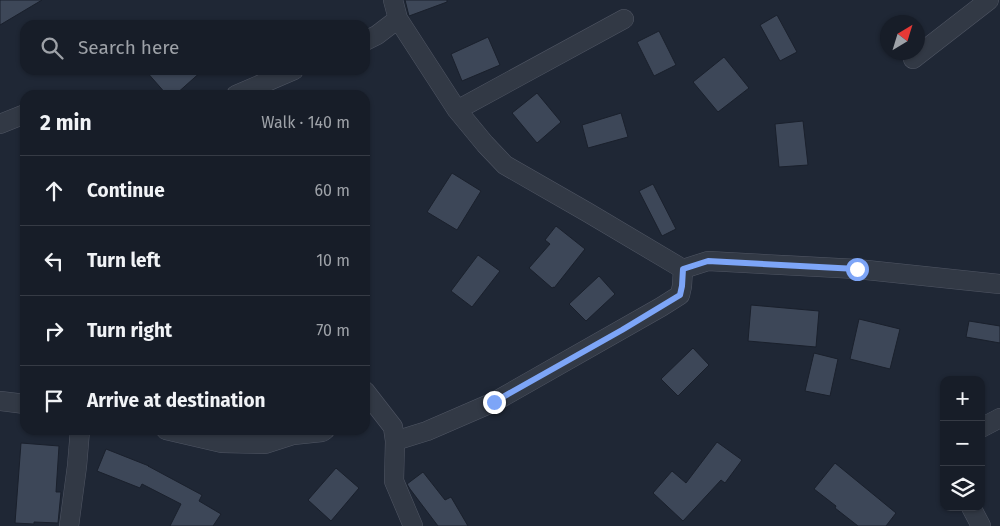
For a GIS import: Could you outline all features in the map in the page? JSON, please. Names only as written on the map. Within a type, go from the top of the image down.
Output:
[{"type":"street","points":[[393,0],[398,19],[457,110],[505,165],[683,269],[708,261],[857,269],[1000,284]]},
{"type":"street","points":[[925,49],[989,0]]},
{"type":"street","points":[[370,38],[398,19]]},
{"type":"street","points":[[457,110],[624,19]]},
{"type":"street","points":[[248,90],[282,75]]},
{"type":"street","points":[[0,124],[20,116]]},
{"type":"street","points":[[395,441],[427,431],[494,402],[661,307],[680,295],[683,269]]},
{"type":"street","points":[[370,399],[393,427],[395,441],[394,481],[414,526]]},
{"type":"street","points":[[0,401],[20,403]]},
{"type":"street","points":[[985,426],[1000,418]]},
{"type":"street","points":[[69,526],[80,435]]},
{"type":"street","points":[[184,435],[222,443],[265,444],[293,435]]},
{"type":"street","points":[[973,511],[981,526]]},
{"type":"building","points":[[0,0],[42,0],[0,25]]},
{"type":"building","points":[[405,0],[447,0],[447,2],[409,16]]},
{"type":"building","points":[[777,15],[797,52],[780,61],[760,25]]},
{"type":"building","points":[[659,31],[676,65],[654,76],[637,42]]},
{"type":"building","points":[[488,37],[500,65],[462,81],[451,54]]},
{"type":"building","points":[[724,57],[749,88],[718,112],[693,82]]},
{"type":"building","points":[[149,75],[197,75],[181,90],[163,90]]},
{"type":"building","points":[[537,93],[561,122],[537,143],[512,113]]},
{"type":"building","points":[[621,113],[628,137],[588,148],[582,125]]},
{"type":"building","points":[[803,121],[808,165],[779,167],[775,124]]},
{"type":"building","points":[[452,173],[481,191],[457,230],[427,212]]},
{"type":"building","points":[[653,184],[676,229],[662,236],[639,191]]},
{"type":"building","points":[[556,226],[585,249],[554,288],[552,288],[529,268],[550,244],[545,240]]},
{"type":"building","points":[[478,255],[500,271],[472,307],[451,291]]},
{"type":"building","points":[[599,276],[615,294],[586,321],[569,304]]},
{"type":"building","points":[[751,305],[819,311],[816,347],[748,341]]},
{"type":"building","points":[[859,319],[900,329],[890,369],[850,359]]},
{"type":"building","points":[[969,321],[1000,326],[1000,343],[966,337]]},
{"type":"building","points":[[693,348],[709,365],[678,396],[661,379]]},
{"type":"building","points":[[814,353],[838,359],[830,396],[805,391]]},
{"type":"building","points":[[717,442],[742,460],[725,483],[721,480],[683,521],[653,493],[672,471],[686,483]]},
{"type":"building","points":[[21,443],[59,446],[56,492],[61,492],[58,523],[15,523]]},
{"type":"building","points":[[106,449],[149,466],[202,495],[199,501],[221,514],[213,526],[170,526],[181,504],[142,484],[140,488],[97,471]]},
{"type":"building","points":[[835,463],[896,513],[886,526],[858,526],[814,489]]},
{"type":"building","points":[[336,468],[359,488],[331,521],[308,500]]},
{"type":"building","points":[[423,472],[445,500],[451,497],[468,526],[438,526],[407,484]]},
{"type":"route","points":[[494,402],[680,295],[683,269],[708,261],[857,269]]}]
